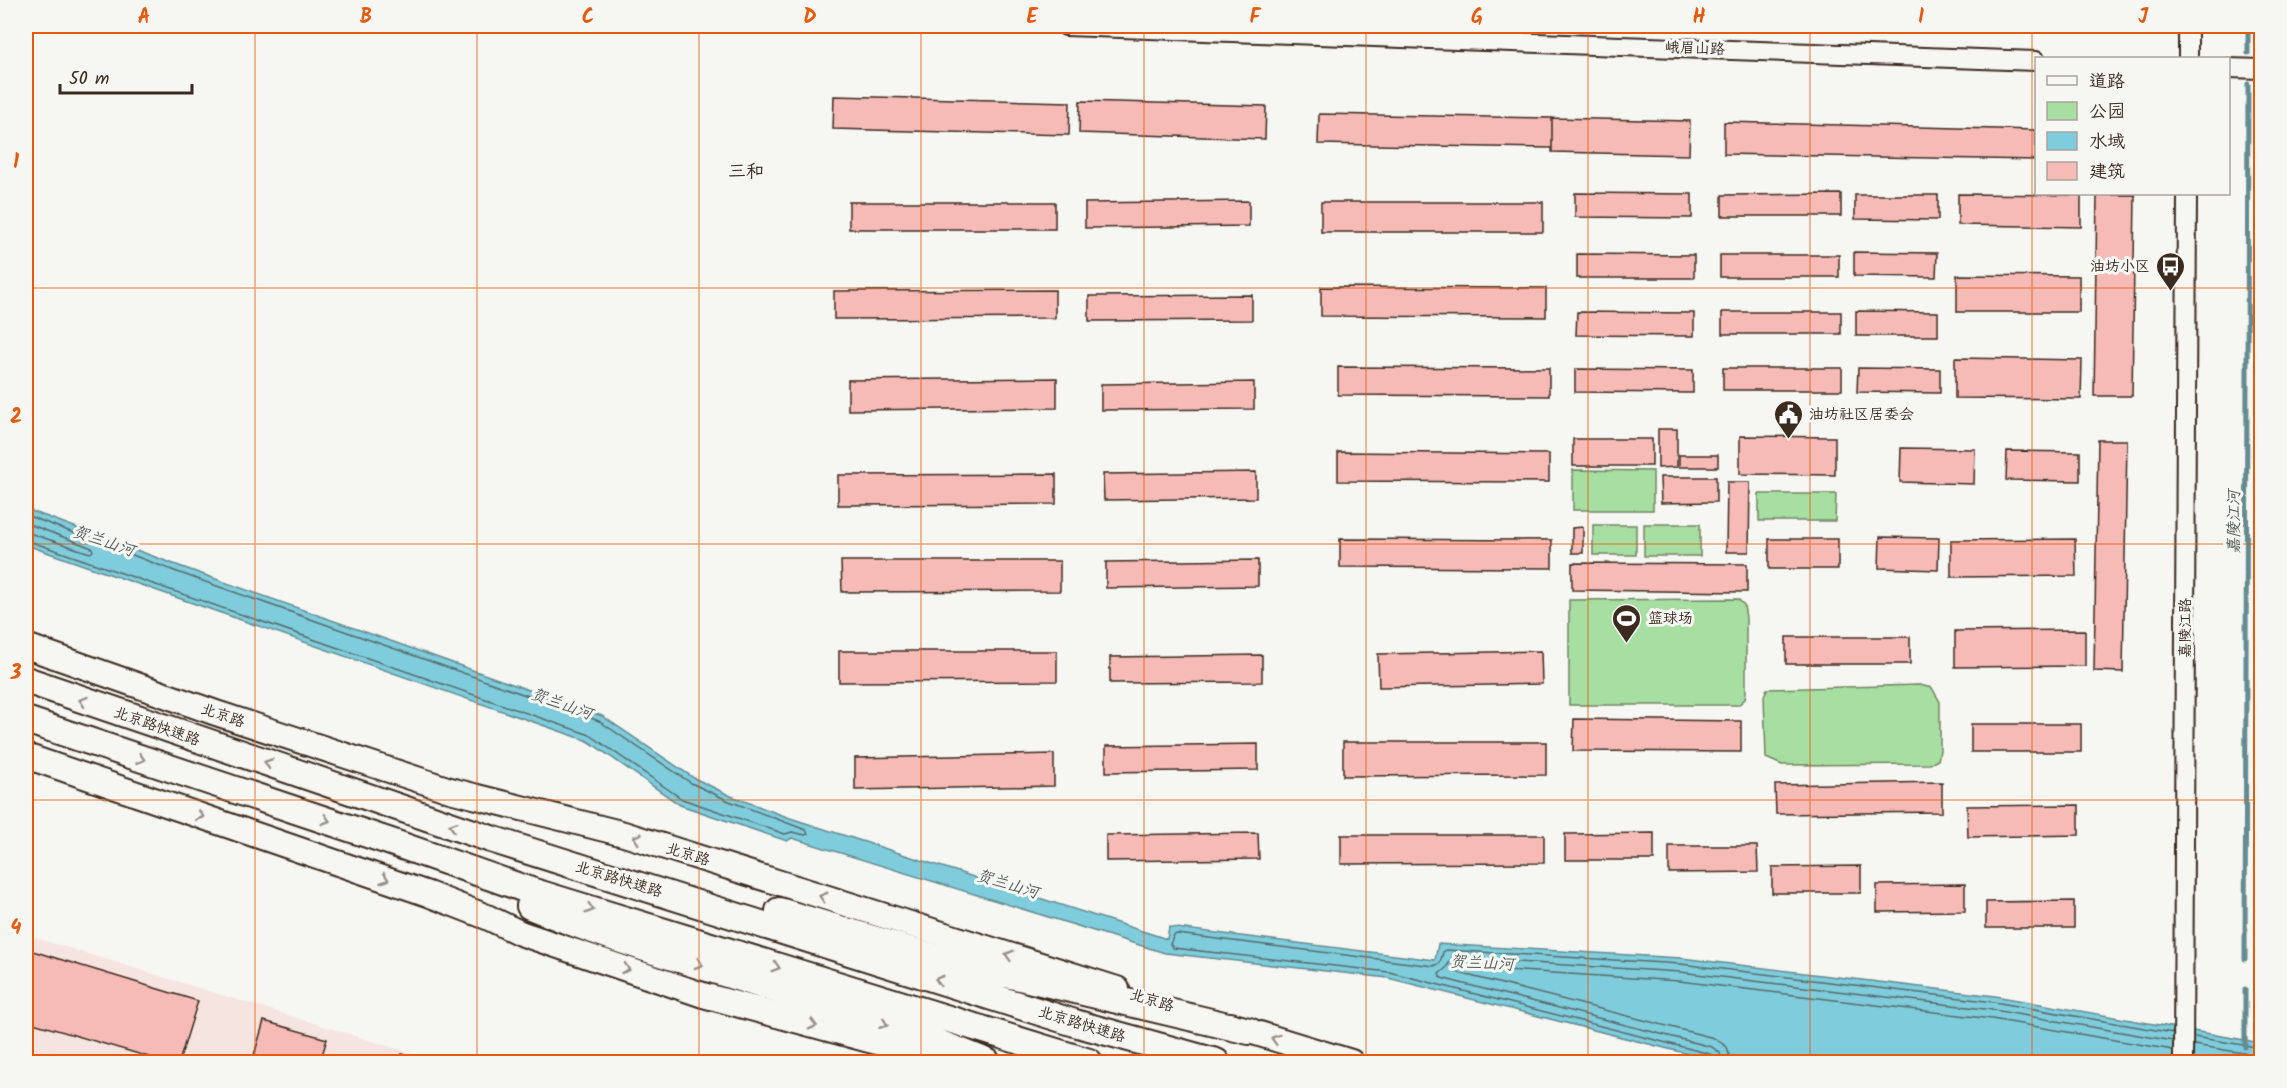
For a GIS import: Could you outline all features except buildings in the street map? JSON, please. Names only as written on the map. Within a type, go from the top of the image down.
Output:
[{"type":"highway","name":"北京路快速路","points":[[26,681],[491,839],[1078,1024],[1216,1062]]},
{"type":"highway","points":[[26,720],[542,894],[1089,1062]]},
{"type":"highway","points":[[491,839],[635,868],[957,964],[1249,1031]]},
{"type":"highway","points":[[391,842],[523,904],[591,931],[857,1014],[987,1062]]},
{"type":"main road","name":"北京路","points":[[26,646],[216,713],[450,790],[624,834],[1351,1062]]},
{"type":"main road","points":[[26,756],[428,894],[487,917],[520,933],[703,995],[950,1062]]},
{"type":"street","name":"峨眉山路","points":[[1066,26],[2035,61]]},
{"type":"street","points":[[2188,26],[2188,57]]},
{"type":"street","points":[[2230,68],[2262,69]]},
{"type":"street","name":"嘉陵江路","points":[[2183,1062],[2187,195]]},
{"type":"shaded area","points":[[1976,26],[2098,26],[2089,30]]},
{"type":"shaded area","points":[[26,935],[440,1062],[26,1062]]},
{"type":"green space","points":[[1573,470],[1653,471],[1653,510],[1573,510]]},
{"type":"green space","points":[[1759,494],[1836,494],[1835,521],[1759,521]]},
{"type":"green space","points":[[1644,524],[1700,524],[1700,556],[1644,556]]},
{"type":"green space","points":[[1593,525],[1636,525],[1636,555],[1593,555]]},
{"type":"green space","points":[[1738,599],[1744,605],[1746,618],[1746,691],[1745,699],[1738,705],[1569,705],[1569,600]]},
{"type":"green space","points":[[1919,685],[1932,688],[1940,702],[1940,751],[1938,760],[1930,764],[1782,765],[1766,758],[1764,696],[1767,689]]},
{"type":"water","name":"贺兰山河","points":[[26,509],[182,567],[602,716],[694,778],[731,796],[790,818],[1167,939],[1169,927],[1435,960],[1438,944],[1681,958],[1995,996],[2261,1043],[2261,1062],[1720,1062],[1388,978],[1165,953],[792,838],[787,841],[680,805],[588,741],[26,545]]},
{"type":"waterway","name":"嘉陵江河","points":[[2248,26],[2248,53]]},
{"type":"waterway","name":"嘉陵江河","points":[[2245,959],[2248,84]]},
{"type":"waterway","name":"嘉陵江河","points":[[2245,989],[2245,1047]]},
{"type":"place","name":"油坊小区","points":[[2171,292]]},
{"type":"place","name":"油坊社区居委会","points":[[1788,440]]},
{"type":"place","name":"篮球场","points":[[1627,644]]},
{"type":"district","name":"三和","points":[[746,171]]}]
